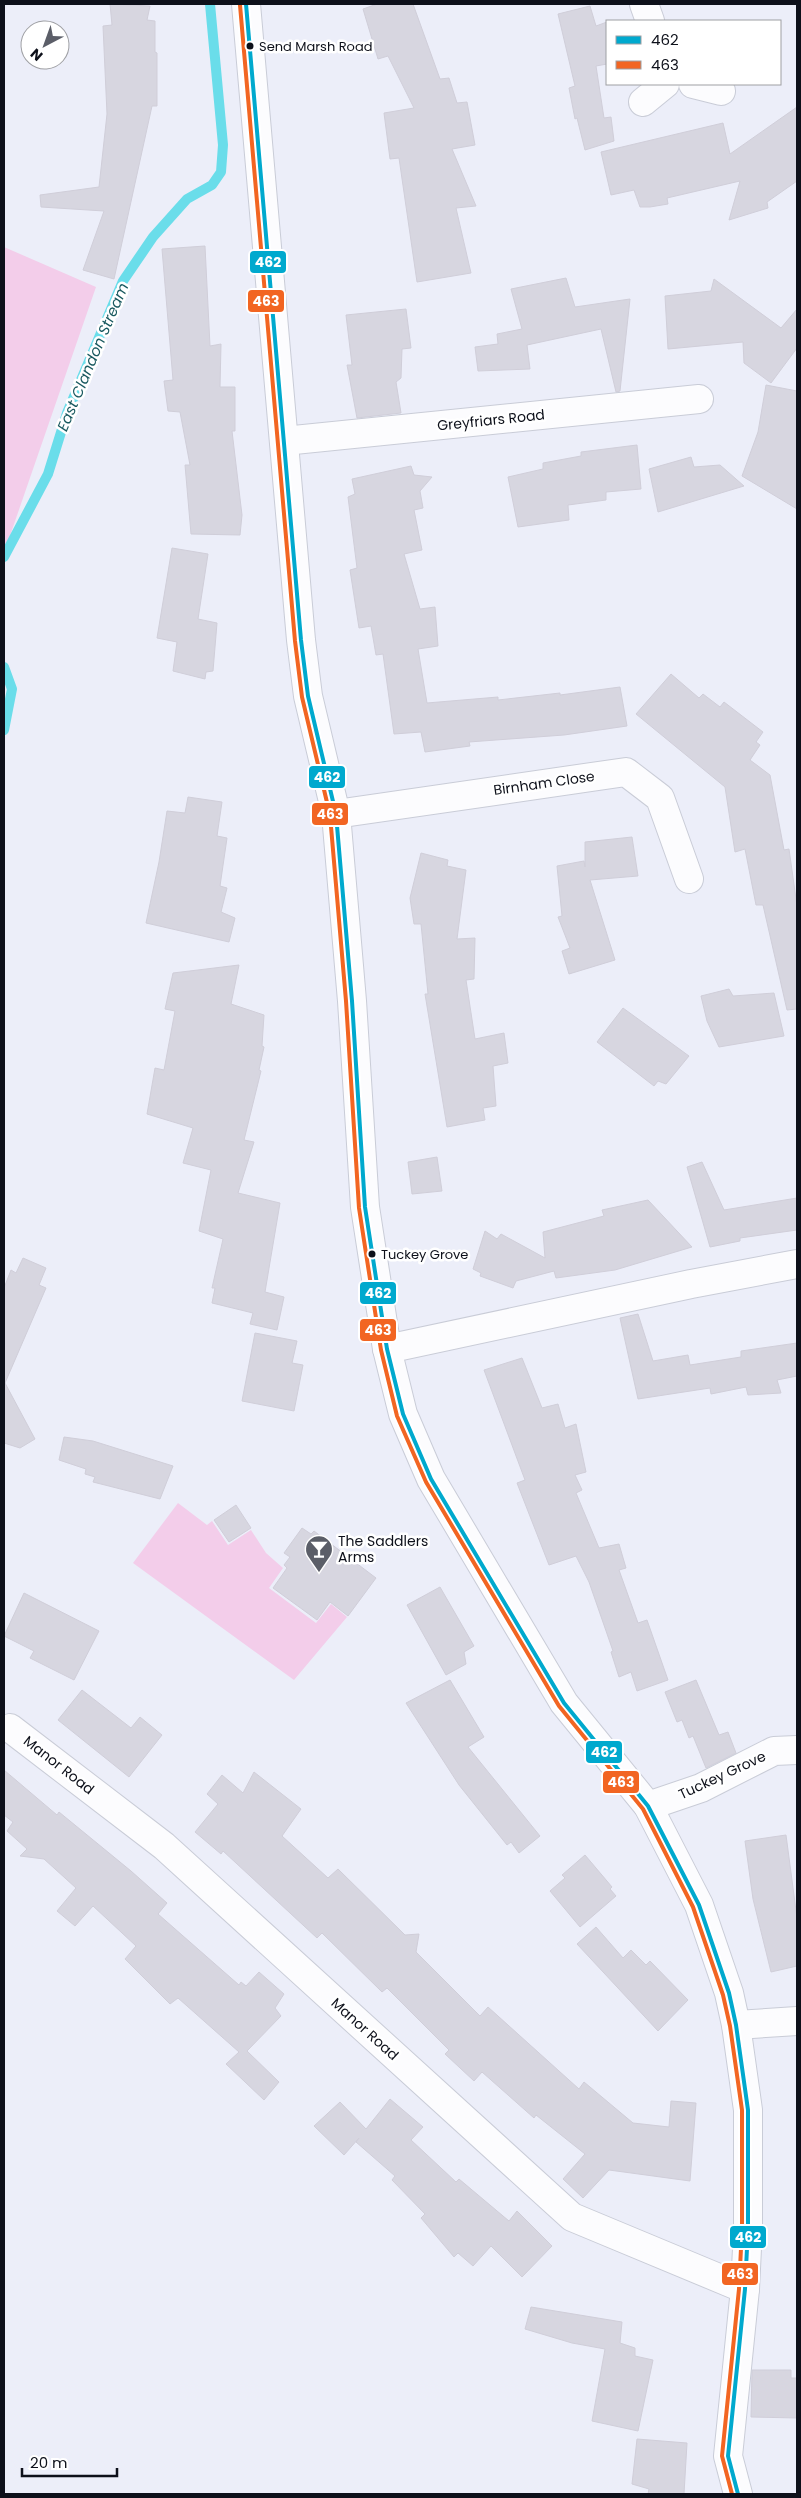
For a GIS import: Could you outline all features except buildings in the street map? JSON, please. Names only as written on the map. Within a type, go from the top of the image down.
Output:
[{"type":"main road","points":[[246,4],[301,640],[308,696],[336,814],[365,1207],[387,1348],[403,1414],[431,1479],[564,1703],[648,1806],[698,1905],[729,1993],[736,2025],[748,2110],[748,2228],[745,2289],[728,2456],[738,2494]]},
{"type":"main road","points":[[644,4],[650,20]]},
{"type":"main road","points":[[643,102],[664,85]]},
{"type":"main road","points":[[697,85],[721,91]]},
{"type":"main road","name":"Greyfriars Road","points":[[284,441],[699,399]]},
{"type":"main road","name":"Birnham Close","points":[[336,814],[626,772],[660,798],[688,879]]},
{"type":"main road","points":[[387,1348],[691,1284],[797,1264]]},
{"type":"main road","name":"Manor Road","points":[[10,1728],[164,1846],[572,2217],[745,2289]]},
{"type":"main road","name":"Tuckey Grove","points":[[648,1806],[701,1788],[774,1751],[797,1750]]},
{"type":"main road","points":[[736,2025],[797,2021]]},
{"type":"shaded area","points":[[4,247],[96,287],[4,553]]},
{"type":"shaded area","points":[[178,1503],[207,1525],[212,1521],[228,1545],[251,1530],[266,1553],[283,1568],[269,1588],[316,1623],[331,1604],[347,1617],[294,1680],[133,1563]]},
{"type":"waterway","name":"East Clandon Stream","points":[[4,557],[48,474],[67,413],[123,281],[153,237],[187,199],[212,185],[221,172],[223,145],[210,4]]},
{"type":"waterway","name":"East Clandon Stream","points":[[4,667],[12,689],[4,730]]},
{"type":"transit line","name":"462","points":[[246,4],[301,640],[308,696],[336,814],[352,1001],[365,1207],[387,1349],[403,1414],[431,1479],[564,1703],[648,1806],[699,1905],[729,1993],[736,2025],[748,2110],[748,2228],[745,2289],[728,2456],[738,2494]]},
{"type":"transit line","name":"463","points":[[240,5],[295,641],[302,697],[330,815],[346,1001],[359,1208],[381,1350],[397,1416],[426,1482],[559,1706],[643,1809],[693,1907],[723,1995],[730,2026],[742,2110],[742,2228],[739,2289],[722,2456],[732,2494]]},
{"type":"place","name":"Send Marsh Road","points":[[250,46]]},
{"type":"place","name":"Tuckey Grove","points":[[372,1254]]},
{"type":"place","name":"The Saddlers Arms","points":[[319,1573]]}]
